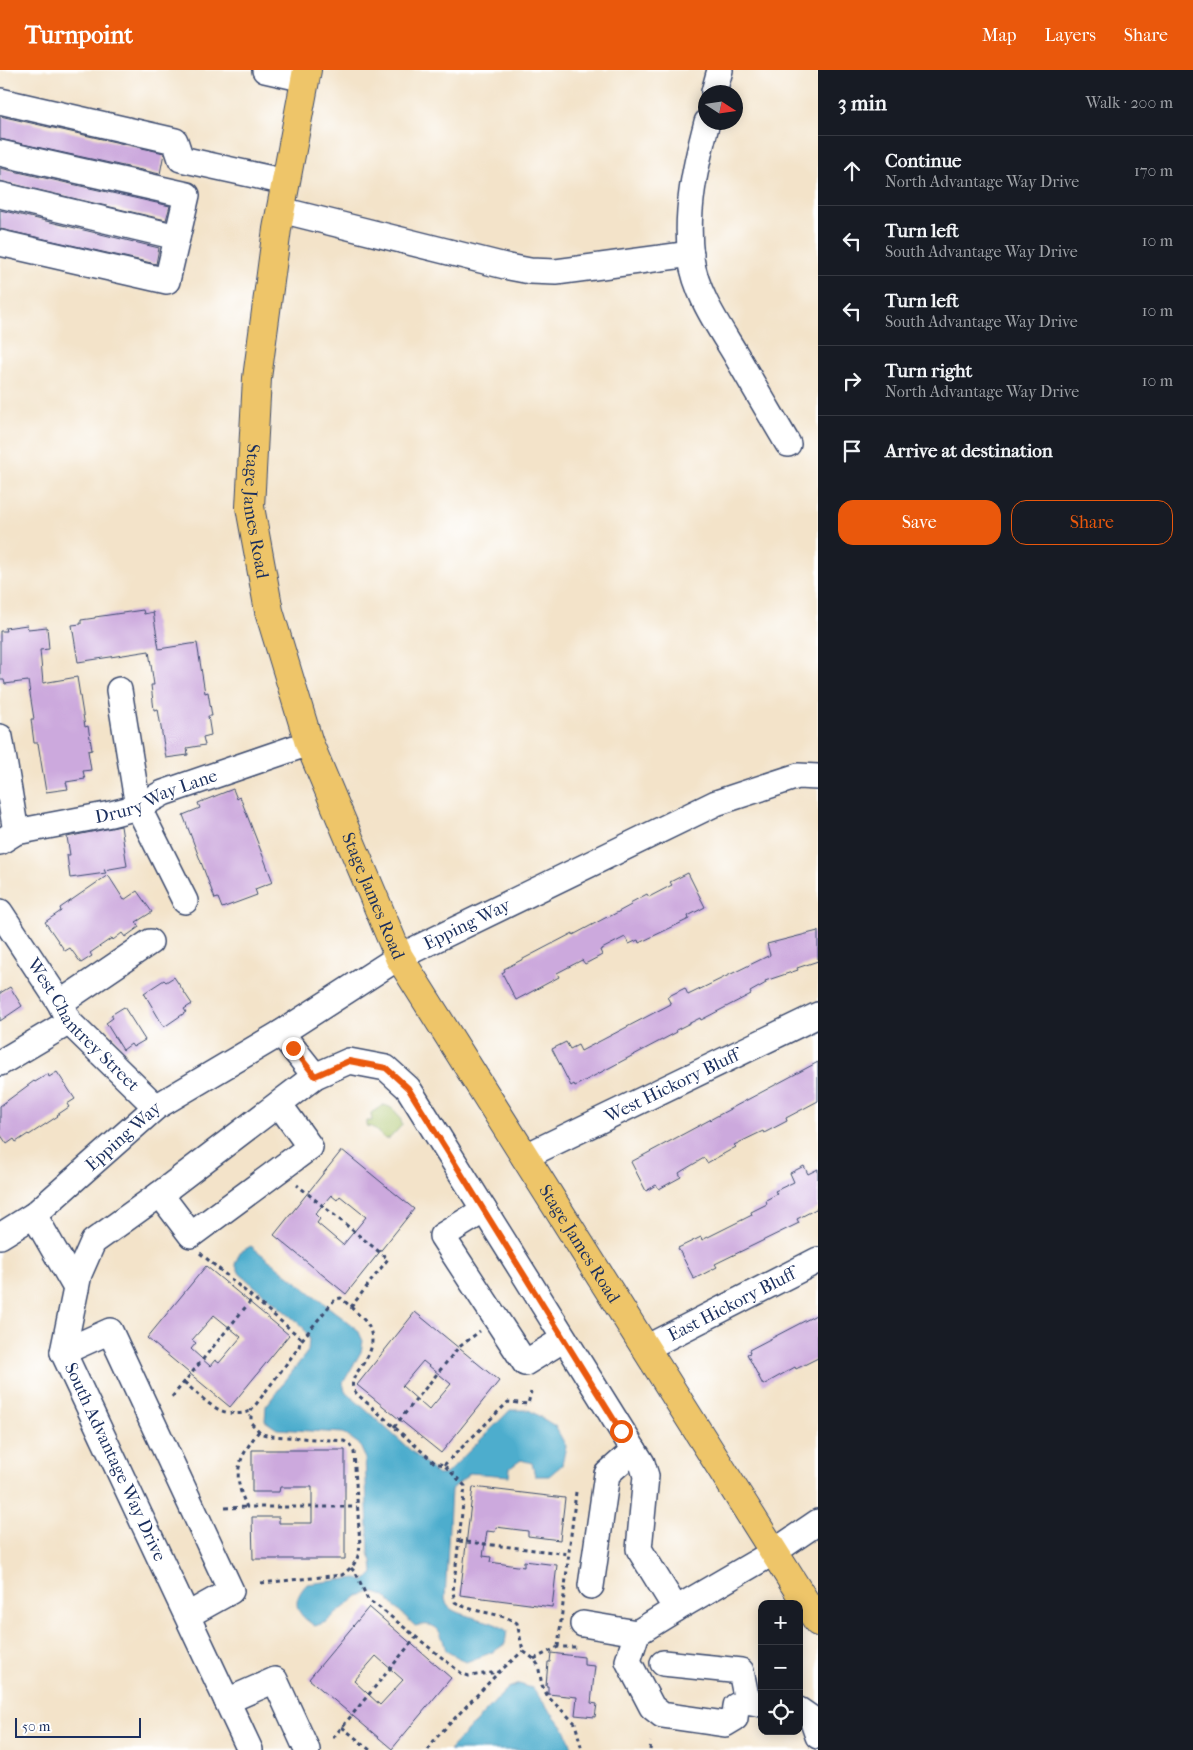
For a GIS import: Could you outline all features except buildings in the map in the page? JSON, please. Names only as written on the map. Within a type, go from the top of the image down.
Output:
[{"type":"main road","name":"Stage James Road","points":[[306,74],[280,210],[257,378],[250,507],[269,611],[309,743],[399,957],[818,1622]]},
{"type":"street","points":[[265,70],[306,74]]},
{"type":"street","points":[[716,85],[720,70]]},
{"type":"street","points":[[0,101],[175,141],[181,159],[286,182]]},
{"type":"street","points":[[705,130],[694,172],[690,199],[689,229],[691,254],[699,285],[710,311],[788,444]]},
{"type":"street","points":[[0,153],[187,195],[167,281],[0,243]]},
{"type":"street","points":[[0,195],[177,237]]},
{"type":"street","points":[[280,210],[530,271],[568,271],[691,254]]},
{"type":"street","points":[[119,690],[138,807],[185,901]]},
{"type":"street","points":[[0,737],[8,837]]},
{"type":"street","name":"Drury Way Lane","points":[[8,837],[138,807],[163,793],[309,743]]},
{"type":"street","name":"Epping Way","points":[[0,1236],[34,1215],[156,1107],[281,1033],[399,957],[716,803],[798,776],[818,777]]},
{"type":"street","name":"West Chantrey Street","points":[[1,917],[64,1012],[156,1107]]},
{"type":"street","points":[[0,1063],[150,942]]},
{"type":"street","name":"West Hickory Bluff","points":[[524,1157],[809,1018],[818,1016]]},
{"type":"street","points":[[281,1033],[315,1076]]},
{"type":"street","name":"South Advantage Way Drive","points":[[250,1750],[63,1352],[79,1274],[93,1242],[160,1194],[315,1076],[349,1061],[386,1068],[408,1088],[484,1210]]},
{"type":"street","points":[[160,1194],[191,1235],[310,1147],[279,1104]]},
{"type":"street","points":[[564,1339],[524,1363],[442,1236],[484,1210],[642,1463],[646,1476],[639,1549],[676,1609]]},
{"type":"street","points":[[34,1215],[76,1288]]},
{"type":"street","name":"East Hickory Bluff","points":[[646,1348],[818,1260]]},
{"type":"street","points":[[63,1352],[110,1331],[231,1591],[188,1615]]},
{"type":"street","points":[[591,1586],[607,1474],[634,1450]]},
{"type":"street","points":[[583,1624],[636,1633],[774,1552],[818,1522]]},
{"type":"street","points":[[636,1633],[628,1661],[652,1707],[662,1715],[726,1724],[735,1718],[736,1706],[754,1702],[741,1671],[663,1663]]},
{"type":"street","points":[[227,1701],[275,1680],[307,1750]]},
{"type":"street","points":[[803,1713],[812,1719],[818,1736]]},
{"type":"path","points":[[297,1185],[388,1260],[351,1307]]},
{"type":"path","points":[[191,1235],[202,1256],[302,1339]]},
{"type":"path","points":[[172,1397],[253,1298]]},
{"type":"path","points":[[184,1382],[214,1407],[226,1413],[241,1414],[251,1410],[299,1348],[302,1339],[335,1299],[341,1298],[351,1307],[368,1326],[373,1342],[369,1356],[353,1380],[352,1388],[435,1463],[444,1465],[465,1486],[453,1592],[455,1602],[464,1608],[510,1618],[517,1623],[523,1651],[534,1659],[548,1697],[575,1723],[582,1750]]},
{"type":"path","points":[[394,1427],[458,1348],[475,1334]]},
{"type":"path","points":[[444,1465],[508,1402],[528,1404],[531,1392]]},
{"type":"path","points":[[251,1410],[251,1423],[262,1434],[344,1441],[350,1445],[354,1452],[360,1545],[358,1558],[351,1568],[342,1575],[260,1583]]},
{"type":"path","points":[[247,1508],[240,1494],[238,1480],[239,1464],[244,1451],[259,1431]]},
{"type":"path","points":[[558,1647],[576,1492]]},
{"type":"path","points":[[225,1508],[357,1507]]},
{"type":"path","points":[[459,1541],[568,1554]]},
{"type":"path","points":[[351,1568],[356,1573],[368,1600],[461,1673],[469,1676],[499,1672]]},
{"type":"path","points":[[333,1738],[416,1636]]},
{"type":"path","points":[[534,1659],[558,1647],[577,1647]]},
{"type":"path","points":[[428,1750],[434,1739],[499,1672],[523,1651]]},
{"type":"path","points":[[342,1727],[370,1750]]},
{"type":"path","points":[[650,1750],[651,1742]]},
{"type":"green space","points":[[383,1105],[390,1107],[396,1112],[402,1125],[390,1138],[385,1139],[372,1127],[367,1126],[367,1121],[372,1121],[371,1113]]},
{"type":"water","points":[[251,1246],[358,1330],[363,1341],[361,1352],[343,1383],[345,1391],[438,1475],[446,1474],[510,1410],[529,1410],[555,1426],[566,1446],[562,1465],[549,1476],[535,1476],[532,1463],[521,1460],[510,1468],[509,1476],[470,1473],[451,1490],[445,1599],[447,1605],[452,1610],[493,1623],[507,1631],[505,1644],[493,1652],[466,1662],[446,1651],[440,1633],[434,1626],[415,1626],[384,1596],[372,1592],[358,1596],[326,1622],[315,1626],[303,1617],[300,1612],[297,1602],[298,1596],[307,1584],[356,1578],[365,1581],[373,1573],[369,1553],[365,1457],[359,1444],[343,1433],[277,1429],[265,1421],[266,1406],[308,1351],[309,1339],[303,1327],[240,1274],[235,1264],[240,1252]]},
{"type":"water","points":[[519,1684],[532,1688],[566,1731],[573,1750],[449,1750],[508,1688]]},
{"type":"route","points":[[293,1048],[315,1076],[349,1061],[386,1068],[408,1088],[621,1431]]}]
